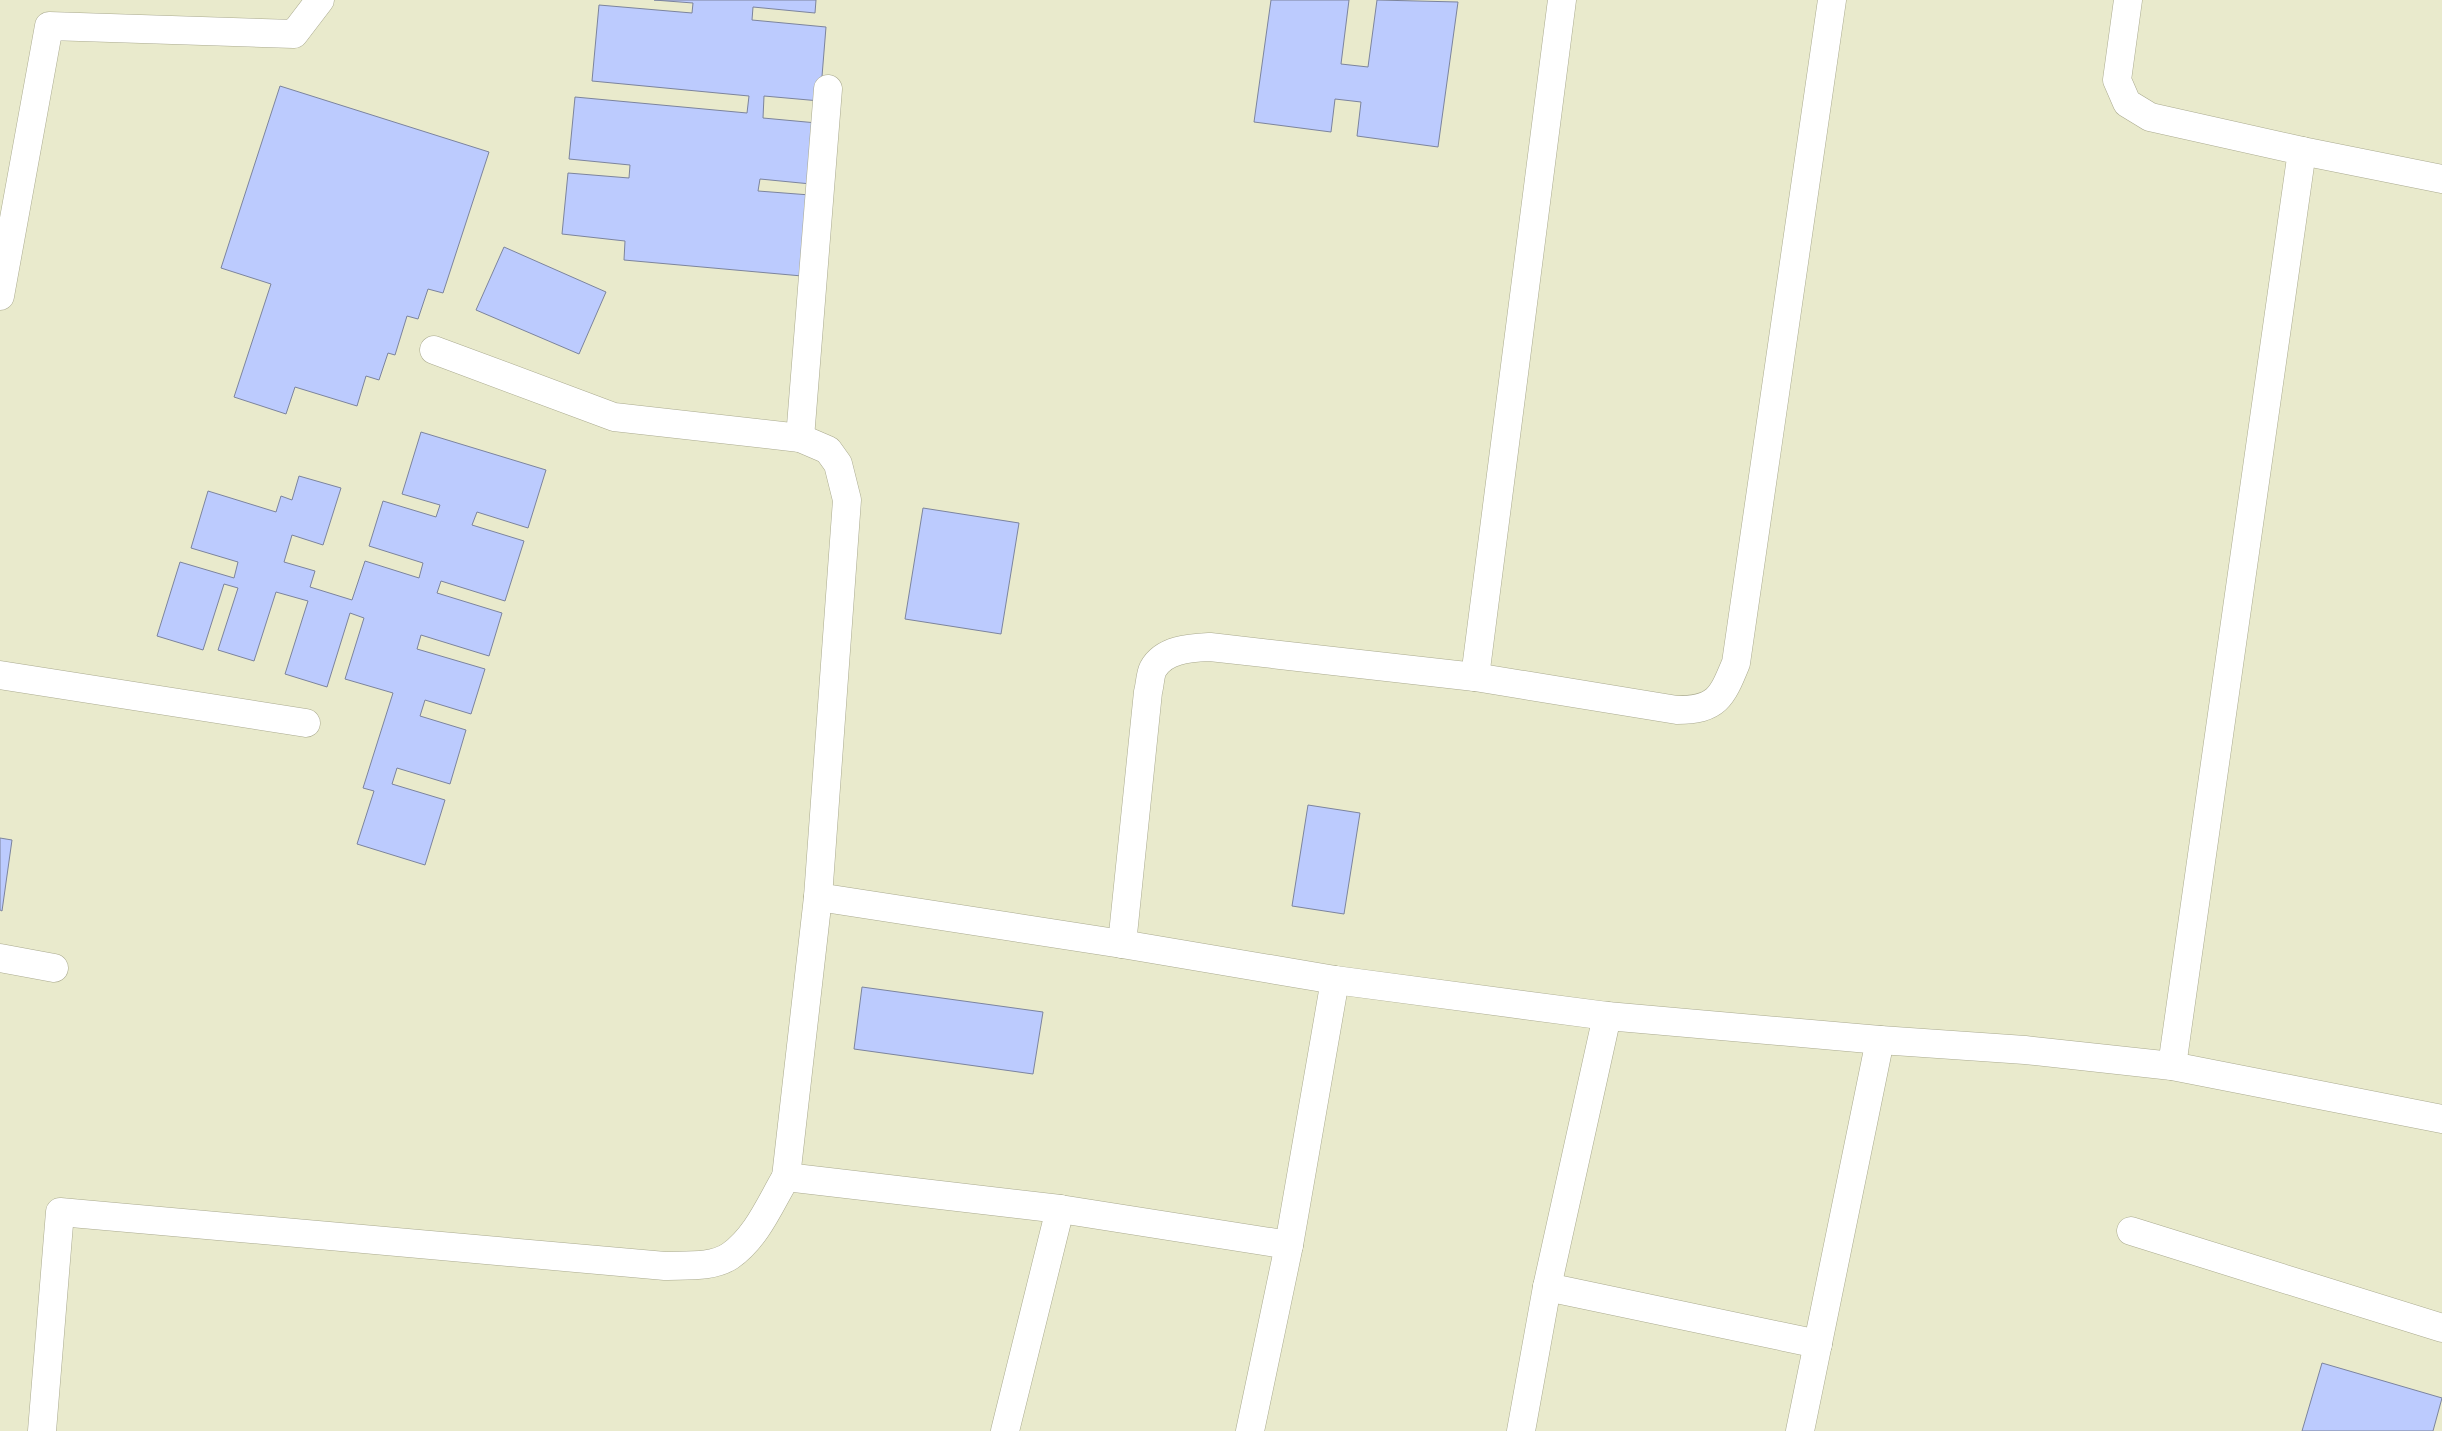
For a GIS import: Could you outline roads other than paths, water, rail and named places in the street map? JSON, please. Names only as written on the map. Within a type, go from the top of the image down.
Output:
[{"type":"street","points":[[0,296],[49,26],[294,34],[320,0]]},
{"type":"street","points":[[1475,677],[1562,0]]},
{"type":"street","points":[[1122,944],[1148,692],[1153,668],[1166,656],[1182,648],[1210,647],[1475,677],[1677,710],[1698,710],[1713,703],[1726,686],[1736,663],[1832,0]]},
{"type":"street","points":[[2128,0],[2117,80],[2127,103],[2150,117],[2442,180]]},
{"type":"street","points":[[800,438],[828,89]]},
{"type":"street","points":[[2172,1066],[2302,151]]},
{"type":"street","points":[[42,1431],[60,1212],[665,1266],[701,1265],[729,1256],[755,1231],[786,1177],[818,897],[847,500],[838,464],[828,450],[800,438],[614,417],[434,350]]},
{"type":"street","points":[[0,675],[306,723]]},
{"type":"street","points":[[818,897],[1122,944],[1335,980],[1606,1016],[1880,1040],[2025,1050],[2172,1066],[2442,1119]]},
{"type":"street","points":[[0,958],[54,968]]},
{"type":"street","points":[[1250,1431],[1289,1245],[1335,980]]},
{"type":"street","points":[[1521,1431],[1546,1287],[1606,1016]]},
{"type":"street","points":[[1800,1431],[1880,1040]]},
{"type":"street","points":[[786,1177],[1060,1209],[1289,1245]]},
{"type":"street","points":[[1005,1431],[1060,1209]]},
{"type":"street","points":[[2131,1231],[2442,1328]]},
{"type":"street","points":[[1546,1287],[1818,1344]]}]
